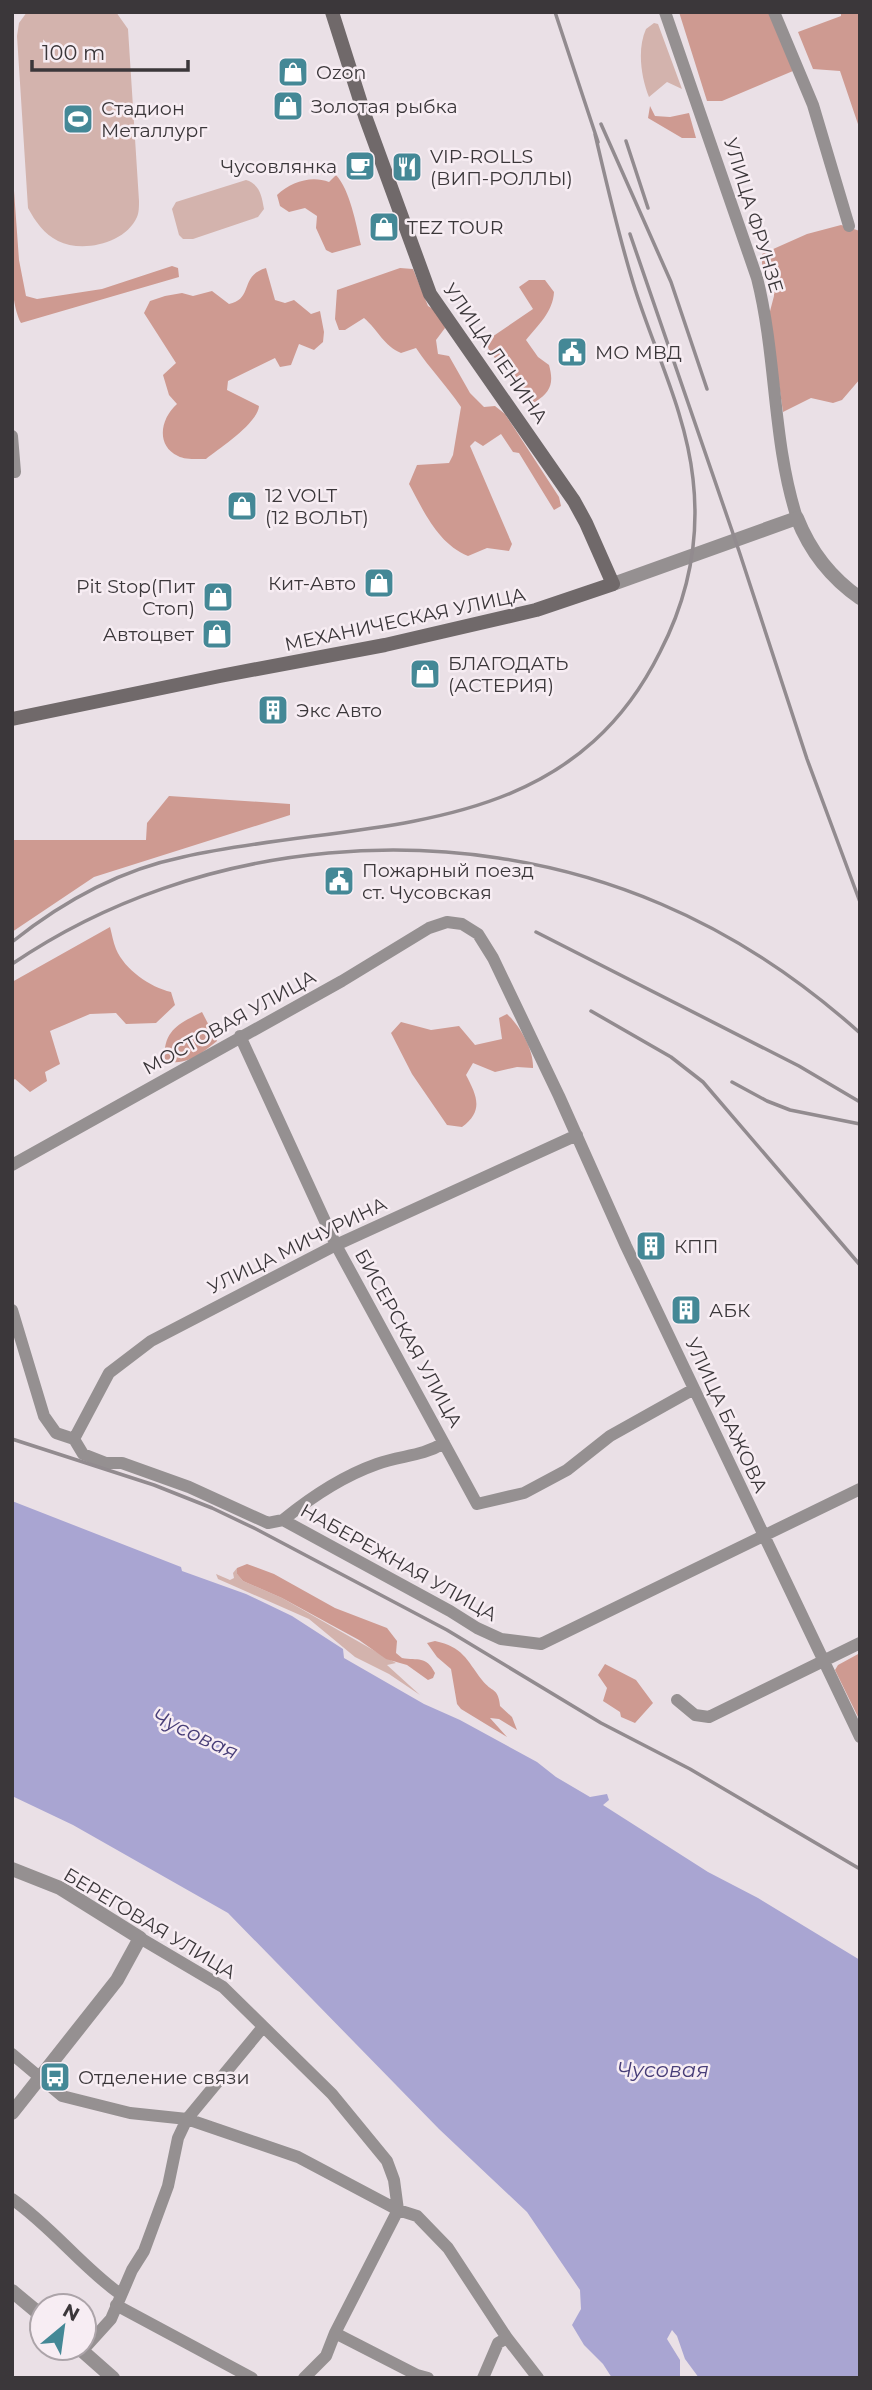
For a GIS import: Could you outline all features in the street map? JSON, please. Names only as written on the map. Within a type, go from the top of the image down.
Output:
[{"type":"main road","name":"УЛИЦА ЛЕНИНА","points":[[332,12],[365,116],[430,294],[574,501],[613,584]]},
{"type":"main road","name":"МЕХАНИЧЕСКАЯ УЛИЦА","points":[[12,719],[385,645],[536,610],[613,584]]},
{"type":"street","name":"УЛИЦА ФРУНЗЕ","points":[[665,12],[709,134],[760,290],[779,438],[797,518]]},
{"type":"street","points":[[774,12],[813,105],[849,226]]},
{"type":"street","points":[[12,436],[14,472]]},
{"type":"street","name":"МЕХАНИЧЕСКАЯ УЛИЦА","points":[[613,584],[797,518]]},
{"type":"street","points":[[797,518],[816,556],[840,582],[860,598]]},
{"type":"street","name":"МОСТОВАЯ УЛИЦА","points":[[12,1165],[342,981],[429,928],[447,922],[466,926]]},
{"type":"street","name":"УЛИЦА БАЖОВА","points":[[466,926],[481,938],[493,958],[860,1737]]},
{"type":"street","name":"БИСЕРСКАЯ УЛИЦА","points":[[240,1036],[336,1245],[477,1504],[524,1493],[567,1470],[610,1436],[694,1389]]},
{"type":"street","name":"УЛИЦА МИЧУРИНА","points":[[74,1438],[109,1373],[151,1341],[336,1245],[576,1135]]},
{"type":"street","name":"НАБЕРЕЖНАЯ УЛИЦА","points":[[12,1310],[44,1416],[56,1433],[74,1438],[83,1454],[106,1463],[122,1463],[189,1487],[268,1523],[283,1520],[501,1639],[541,1644],[763,1535]]},
{"type":"street","points":[[283,1520],[323,1491],[366,1468],[389,1460],[430,1452],[444,1443]]},
{"type":"street","points":[[763,1535],[860,1489]]},
{"type":"street","points":[[677,1700],[695,1715],[709,1717],[860,1643]]},
{"type":"street","name":"БЕРЕГОВАЯ УЛИЦА","points":[[12,1869],[60,1888],[223,1987],[332,2094],[387,2161],[394,2180],[398,2210]]},
{"type":"street","points":[[12,2113],[117,1980],[140,1938]]},
{"type":"street","points":[[98,2332],[111,2319],[144,2251],[168,2186],[178,2138],[187,2119],[263,2027]]},
{"type":"street","points":[[12,2054],[62,2096],[130,2113],[187,2119],[298,2157],[398,2210],[417,2216],[448,2248],[507,2337],[538,2378]]},
{"type":"street","points":[[12,2199],[34,2214],[118,2300],[252,2378]]},
{"type":"street","points":[[304,2378],[326,2356],[335,2333],[398,2210]]},
{"type":"street","points":[[12,2291],[28,2304]]},
{"type":"street","points":[[335,2333],[428,2378]]},
{"type":"street","points":[[483,2378],[498,2343],[507,2337]]},
{"type":"street","points":[[95,2362],[113,2378]]},
{"type":"shaded area","name":"Стадион Металлург","points":[[27,12],[116,12],[128,29],[139,211],[123,234],[102,244],[79,246],[58,241],[40,227],[28,208],[17,36],[19,23]]},
{"type":"shaded area","points":[[679,12],[771,12],[793,71],[722,101],[707,101]]},
{"type":"shaded area","points":[[841,12],[858,12],[860,15],[860,130],[840,71],[813,69],[798,32],[841,16]]},
{"type":"shaded area","points":[[654,23],[658,24],[682,89],[667,82],[649,97],[642,72],[641,54],[646,29]]},
{"type":"shaded area","points":[[650,106],[655,116],[670,117],[689,113],[696,138],[682,138],[648,118]]},
{"type":"shaded area","points":[[12,163],[19,260],[26,296],[37,299],[102,289],[172,266],[178,268],[179,277],[21,323],[16,310],[11,270]]},
{"type":"shaded area","points":[[336,175],[349,198],[361,245],[332,253],[326,250],[316,228],[317,216],[305,208],[289,212],[280,206],[277,195],[288,186],[302,181],[315,179],[329,182]]},
{"type":"shaded area","points":[[246,180],[257,188],[261,196],[264,209],[258,217],[193,239],[183,239],[179,235],[172,209],[176,202]]},
{"type":"shaded area","points":[[841,225],[860,231],[860,379],[842,400],[833,403],[811,398],[783,412],[769,315],[774,296],[774,278],[762,267],[762,254],[807,234]]},
{"type":"shaded area","points":[[266,268],[275,300],[285,303],[294,300],[311,314],[320,311],[323,342],[314,350],[299,344],[291,365],[280,367],[275,358],[228,381],[227,390],[259,406],[257,413],[237,435],[206,459],[178,456],[166,445],[163,438],[167,416],[177,404],[169,395],[163,375],[176,363],[144,313],[150,301],[182,293],[193,296],[212,291],[229,304],[242,297],[252,276]]},
{"type":"shaded area","points":[[400,268],[413,269],[428,306],[440,313],[445,328],[436,340],[438,354],[449,356],[470,393],[484,407],[495,406],[505,414],[559,497],[561,506],[554,510],[519,453],[513,452],[501,434],[483,446],[475,441],[470,446],[512,544],[509,551],[487,548],[468,556],[457,551],[440,535],[409,484],[417,465],[449,463],[453,455],[461,407],[450,392],[416,348],[401,353],[395,350],[364,318],[345,330],[339,330],[335,319],[337,290]]},
{"type":"shaded area","points":[[529,280],[545,280],[554,292],[548,312],[526,340],[538,357],[549,365],[550,371],[550,386],[545,395],[535,402],[526,401],[489,350],[486,341],[533,309],[519,287]]},
{"type":"shaded area","points":[[169,796],[290,804],[290,815],[94,877],[12,932],[12,840],[146,840],[147,823]]},
{"type":"shaded area","points":[[110,927],[116,949],[125,964],[147,982],[171,992],[175,1005],[156,1023],[126,1024],[116,1013],[90,1014],[50,1031],[60,1064],[45,1072],[47,1081],[30,1092],[15,1079],[12,1081],[12,982]]},
{"type":"shaded area","points":[[202,1012],[217,1041],[193,1058],[181,1062],[165,1062],[166,1043],[173,1030]]},
{"type":"shaded area","points":[[507,1014],[525,1039],[533,1068],[517,1067],[495,1072],[473,1063],[466,1075],[475,1096],[476,1109],[462,1127],[447,1125],[412,1074],[391,1033],[401,1022],[431,1030],[459,1026],[475,1045],[502,1039],[499,1018]]},
{"type":"shaded area","points":[[247,1564],[274,1574],[335,1608],[387,1628],[397,1641],[396,1653],[402,1658],[428,1663],[435,1673],[433,1678],[428,1680],[407,1665],[386,1659],[359,1640],[282,1598],[243,1581],[237,1574],[237,1568]]},
{"type":"shaded area","points":[[237,1568],[237,1574],[243,1581],[282,1598],[396,1663],[387,1665],[420,1695],[389,1674],[355,1657],[309,1619],[218,1579],[216,1574],[230,1580],[234,1578],[233,1573]]},
{"type":"shaded area","points":[[435,1641],[458,1650],[463,1655],[496,1693],[500,1706],[512,1717],[517,1730],[499,1719],[490,1718],[507,1737],[461,1709],[457,1704],[451,1669],[437,1657],[427,1643]]},
{"type":"shaded area","points":[[860,1653],[860,1721],[835,1670],[838,1665]]},
{"type":"shaded area","points":[[605,1664],[636,1680],[653,1703],[635,1723],[621,1717],[620,1712],[603,1701],[607,1688],[598,1675]]},
{"type":"water","name":"Чусовая","points":[[12,1501],[181,1567],[182,1571],[246,1594],[292,1616],[343,1649],[344,1658],[424,1704],[460,1720],[537,1762],[590,1797],[607,1794],[609,1800],[603,1805],[708,1872],[758,1898],[860,1960],[860,2378],[699,2378],[685,2359],[677,2336],[672,2330],[667,2339],[680,2360],[680,2378],[612,2378],[603,2364],[584,2345],[572,2325],[581,2309],[580,2290],[527,2212],[439,2129],[228,1913],[73,1825],[12,1796]]},
{"type":"railway","points":[[555,12],[598,142]]},
{"type":"railway","points":[[601,124],[671,282],[707,389]]},
{"type":"railway","points":[[12,942],[31,927],[93,889],[160,863],[251,845],[387,826],[452,813],[513,792],[570,761],[619,715],[660,652],[678,611],[690,568],[695,502],[684,430],[629,270],[595,134]]},
{"type":"railway","points":[[626,141],[648,208]]},
{"type":"railway","points":[[630,234],[807,759],[860,902]]},
{"type":"railway","points":[[12,964],[85,921],[163,889],[245,866],[329,853],[414,850],[498,858],[581,876],[661,904],[715,930],[766,960],[860,1033]]},
{"type":"railway","points":[[536,932],[799,1066],[860,1102]]},
{"type":"railway","points":[[591,1011],[671,1057],[703,1082],[860,1265]]},
{"type":"railway","points":[[732,1082],[790,1110],[860,1124]]},
{"type":"railway","points":[[12,1439],[154,1485],[256,1529],[447,1630],[601,1723],[690,1769],[860,1869]]},
{"type":"place","name":"Ozon","points":[[293,72]]},
{"type":"place","name":"Золотая рыбка","points":[[288,106]]},
{"type":"place","name":"Стадион Металлург","points":[[78,119]]},
{"type":"place","name":"Чусовлянка","points":[[360,166]]},
{"type":"place","name":"VIP-ROLLS (ВИП-РОЛЛЫ)","points":[[407,167]]},
{"type":"place","name":"TEZ TOUR","points":[[384,227]]},
{"type":"place","name":"МО МВД","points":[[572,352]]},
{"type":"place","name":"12 VOLT (12 ВОЛЬТ)","points":[[242,506]]},
{"type":"place","name":"Кит-Авто","points":[[379,583]]},
{"type":"place","name":"Pit Stop(Пит Стоп)","points":[[218,597]]},
{"type":"place","name":"Автоцвет","points":[[217,634]]},
{"type":"place","name":"БЛАГОДАТЬ (АСТЕРИЯ)","points":[[425,674]]},
{"type":"place","name":"Экс Авто","points":[[273,710]]},
{"type":"place","name":"Пожарный поезд ст. Чусовская","points":[[339,881]]},
{"type":"place","name":"КПП","points":[[651,1246]]},
{"type":"place","name":"АБК","points":[[686,1310]]},
{"type":"place","name":"Отделение связи","points":[[55,2077]]}]
